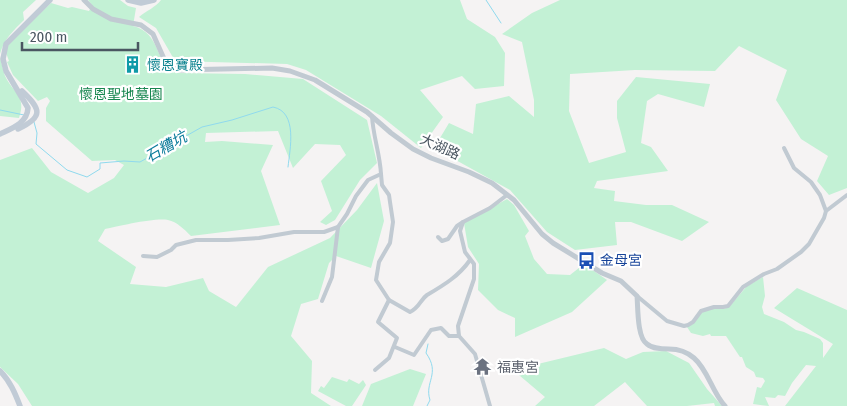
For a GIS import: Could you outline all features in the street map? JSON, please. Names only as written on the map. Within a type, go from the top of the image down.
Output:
[{"type":"main road","points":[[0,134],[21,123],[28,114],[27,104],[6,71],[3,59],[6,44],[50,0]]},
{"type":"main road","points":[[128,0],[141,2],[154,0]]},
{"type":"main road","points":[[0,371],[13,388],[20,406]]},
{"type":"street","name":"大湖路","points":[[84,0],[93,9],[111,19],[141,24],[153,34],[165,61],[178,70],[257,68],[290,71],[315,80],[368,112],[413,149],[469,172],[507,195],[542,234],[553,243],[602,273],[621,281],[637,296]]},
{"type":"street","points":[[372,116],[382,185],[389,196],[393,222],[390,243],[379,262],[376,280],[388,300],[410,312],[418,307],[425,296],[436,291],[462,272],[470,260]]},
{"type":"street","points":[[637,296],[667,321],[684,326],[688,325],[693,322],[701,311],[714,307],[728,306],[743,287],[764,274],[777,269],[809,244],[824,218],[826,210],[820,195],[811,182],[794,168],[784,148]]},
{"type":"street","points":[[322,302],[332,277],[338,227],[356,196],[368,180],[381,174]]},
{"type":"street","points":[[438,237],[442,241],[448,239],[457,226],[490,208],[507,195]]},
{"type":"street","points":[[826,210],[847,195]]},
{"type":"street","points":[[463,222],[460,231],[464,252],[474,264],[474,278],[458,326],[459,336],[475,354],[490,406]]},
{"type":"street","points":[[143,256],[157,257],[171,250],[176,245],[196,240],[259,238],[294,232],[324,232],[338,227]]},
{"type":"street","points":[[637,296],[640,327],[644,341],[653,347],[677,349],[693,357],[700,364],[718,399],[725,406]]},
{"type":"street","points":[[375,370],[389,358],[397,338],[378,322],[388,300]]},
{"type":"street","points":[[395,347],[414,355],[430,330],[441,328],[449,336],[459,336]]},
{"type":"green space","points":[[0,0],[36,0],[23,12],[24,20],[6,40],[0,54]]},
{"type":"green space","name":"懷恩聖地墓園","points":[[88,0],[120,0],[128,6],[136,8],[133,26],[149,35],[165,63],[170,69],[178,73],[245,74],[303,79],[367,120],[377,163],[360,180],[335,220],[326,225],[320,222],[332,211],[321,181],[346,155],[340,145],[315,144],[293,168],[278,131],[206,133],[205,142],[222,141],[273,145],[261,171],[280,225],[191,236],[174,222],[163,219],[105,229],[98,241],[136,267],[130,284],[166,287],[203,278],[209,291],[236,307],[268,267],[330,238],[357,210],[377,183],[384,221],[371,268],[336,256],[329,263],[318,299],[301,304],[291,336],[312,361],[311,393],[331,406],[32,406],[18,384],[0,367],[0,160],[32,148],[51,172],[88,193],[114,178],[124,165],[115,160],[92,161],[46,121],[46,108],[50,101],[47,97],[38,101],[13,75],[7,62],[9,61],[5,50],[10,41],[51,3],[89,11],[92,5]]},
{"type":"green space","points":[[161,0],[460,0],[467,19],[495,37],[505,53],[504,86],[475,89],[462,76],[420,90],[443,117],[421,148],[381,116],[306,70],[287,64],[175,61],[156,28],[139,17]]},
{"type":"green space","points":[[560,0],[847,0],[847,188],[829,195],[817,181],[828,156],[801,139],[776,100],[787,70],[739,46],[715,71],[635,70],[570,74],[569,111],[589,163],[626,152],[617,118],[617,101],[636,77],[710,84],[704,107],[658,94],[647,101],[641,143],[651,147],[668,171],[597,181],[594,188],[615,191],[614,201],[646,205],[672,205],[709,222],[682,241],[631,222],[615,222],[617,245],[575,250],[547,232],[510,190],[434,148],[449,123],[473,134],[476,104],[509,96],[534,117],[534,100],[522,42],[502,34],[532,13]]},
{"type":"green space","points":[[0,56],[5,76],[20,100],[21,111],[19,118],[0,116]]},
{"type":"green space","points":[[507,199],[514,205],[529,231],[525,236],[534,259],[547,274],[570,275],[584,264],[607,280],[572,312],[515,337],[515,318],[498,310],[478,290],[479,264],[468,247],[464,223]]},
{"type":"green space","points":[[763,277],[765,296],[762,307],[764,314],[784,322],[796,330],[820,339],[823,343],[823,358],[833,344],[774,308],[797,288],[847,310],[847,406],[785,406],[816,366],[806,365],[785,396],[765,397],[769,406],[753,404],[757,387],[761,388],[765,381],[763,378],[756,377],[754,372],[746,367],[742,357],[740,357],[726,336],[711,336],[710,334],[703,336],[691,333],[687,327],[702,312],[715,308],[723,309],[729,307],[747,286]]},
{"type":"green space","points":[[604,348],[626,359],[643,352],[666,351],[689,363],[707,389],[722,406],[715,406],[714,403],[687,406],[647,406],[625,382],[594,406],[535,406],[545,397],[513,370]]},
{"type":"green space","points":[[410,369],[426,374],[413,406],[362,406],[371,384]]},
{"type":"green space","points":[[332,377],[347,382],[349,379],[359,384],[363,380],[366,385],[352,406],[346,406],[318,391],[321,386],[324,388]]},
{"type":"waterway","points":[[486,0],[501,23]]},
{"type":"waterway","name":"石糟坑","points":[[34,122],[37,133],[36,144],[67,170],[87,177],[100,169],[100,163],[140,162],[202,127],[273,107],[281,110],[289,123],[291,141],[288,167]]},
{"type":"waterway","name":"石糟坑","points":[[0,110],[24,115]]},
{"type":"waterway","points":[[427,406],[430,400],[429,388],[432,372],[430,360],[426,353],[428,344]]},
{"type":"place","name":"懷恩寶殿","points":[[133,65]]},
{"type":"place","name":"金母宮","points":[[586,260]]},
{"type":"place","name":"福惠宮","points":[[483,367]]}]
